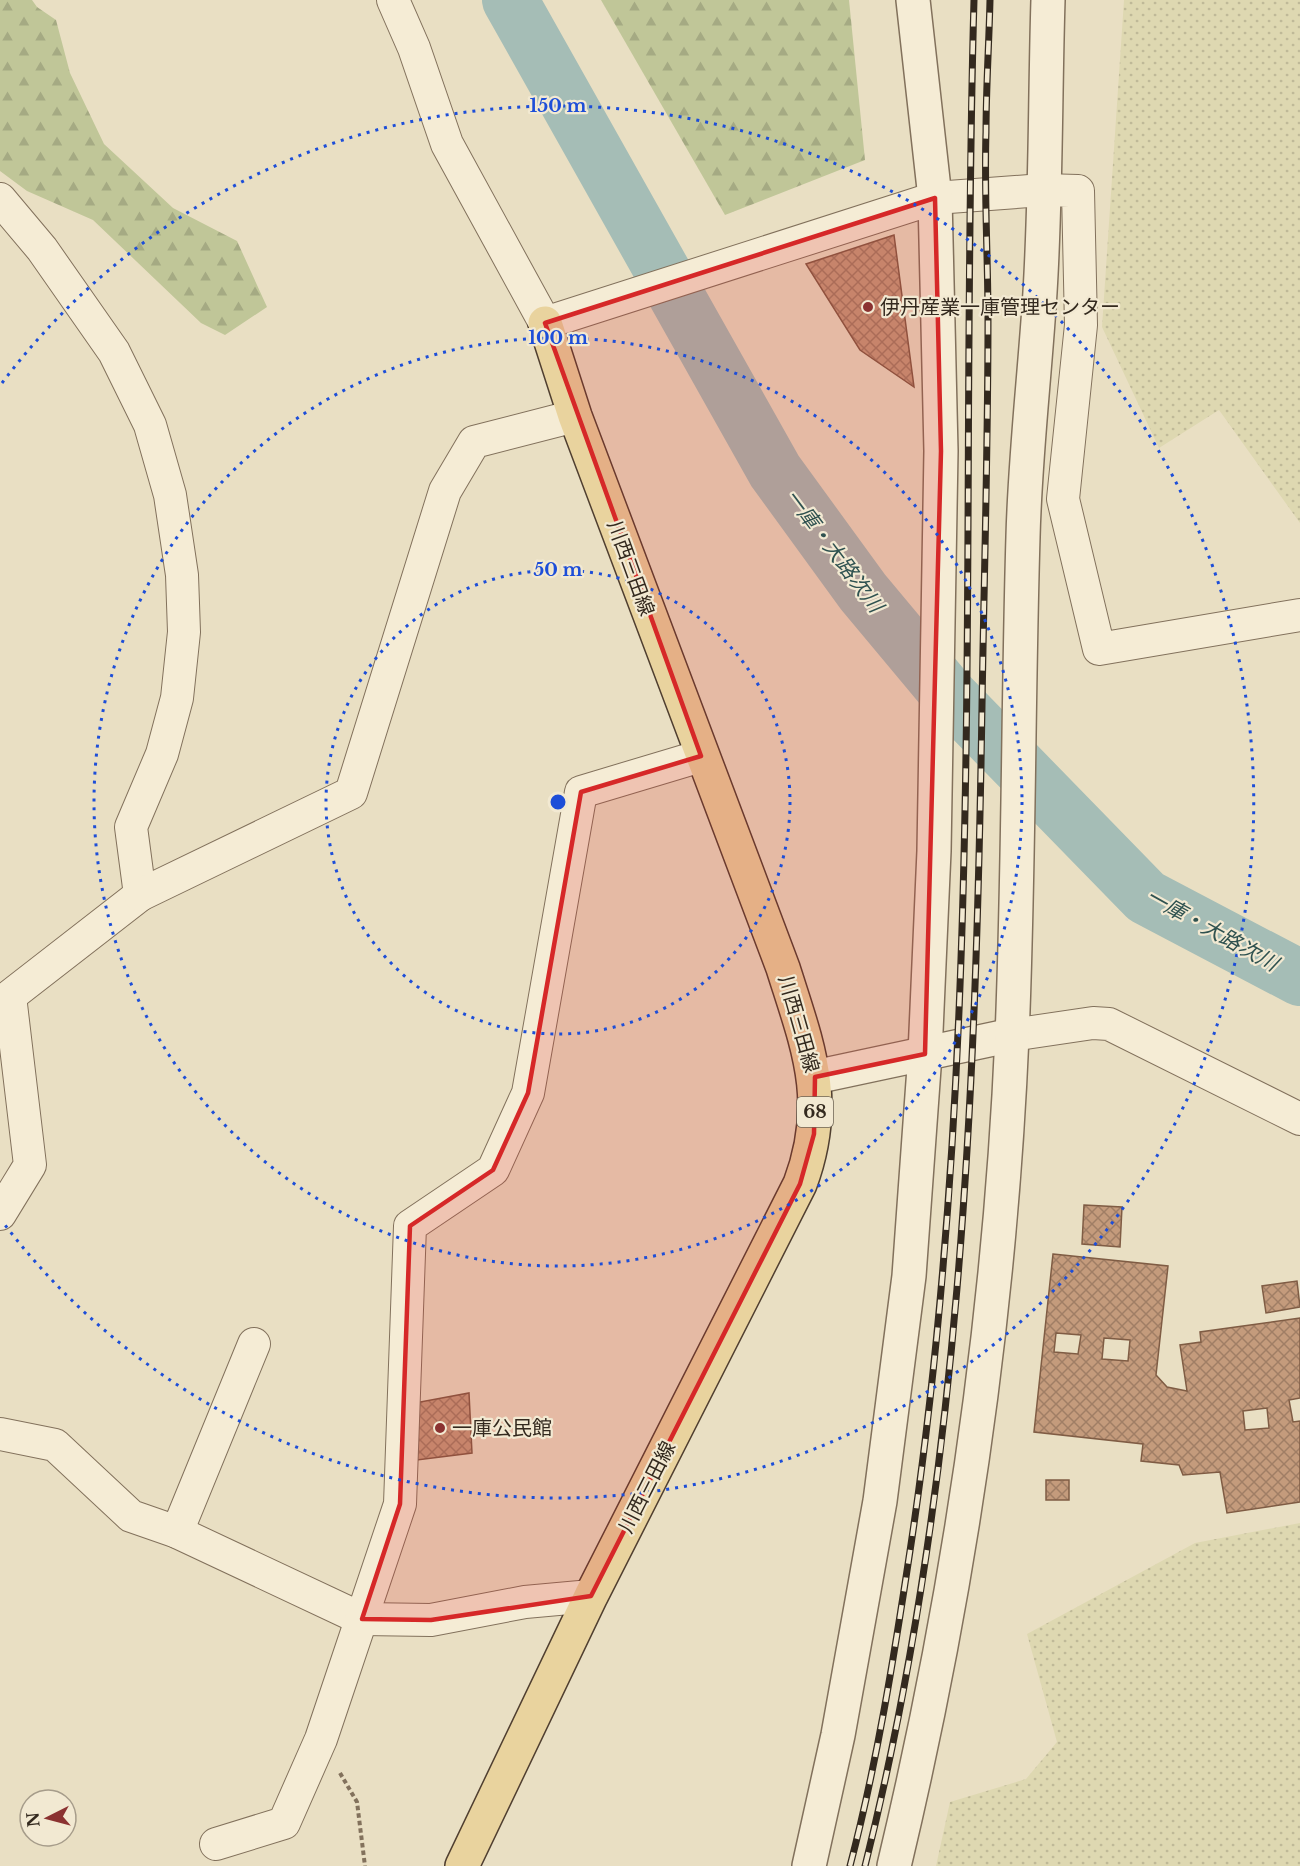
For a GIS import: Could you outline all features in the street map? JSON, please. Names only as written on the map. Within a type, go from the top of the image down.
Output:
[{"type":"main road","name":"川西三田線","points":[[462,1866],[591,1596],[800,1184],[814,1134],[815,1077],[783,968],[701,756],[575,416],[545,323]]},
{"type":"street","points":[[393,0],[414,48],[447,144],[545,323],[935,198],[1043,190],[1078,191],[1081,326],[1062,499],[1099,649],[1300,615]]},
{"type":"street","points":[[809,1866],[838,1735],[880,1501],[909,1276],[925,1054],[934,851],[941,451],[935,198],[914,0]]},
{"type":"street","points":[[894,1866],[935,1681],[970,1475],[995,1266],[1012,1035],[1023,540],[1026,454],[1040,290],[1048,0]]},
{"type":"street","points":[[0,199],[42,249],[114,352],[150,425],[170,495],[182,575],[184,632],[177,698],[162,754],[131,827],[140,895]]},
{"type":"street","points":[[0,1214],[30,1165],[5,997],[140,895],[351,793],[445,491],[468,452],[474,442],[575,416]]},
{"type":"street","points":[[216,1844],[284,1823],[321,1739],[400,1504],[410,1226],[493,1170],[528,1093],[581,792],[701,756]]},
{"type":"street","points":[[815,1077],[1012,1035],[1093,1023],[1109,1024],[1299,1123]]},
{"type":"street","points":[[177,1532],[254,1344]]},
{"type":"street","points":[[0,1434],[55,1445],[131,1516],[177,1532],[362,1619],[431,1620],[525,1602],[591,1596]]},
{"type":"path","points":[[321,1739],[357,1802],[365,1866]]},
{"type":"highlighted area","points":[[935,198],[941,451],[925,1054],[815,1077],[814,1134],[800,1184],[591,1596],[431,1620],[362,1619],[400,1504],[410,1226],[493,1170],[528,1093],[581,792],[701,756],[545,323]]},
{"type":"shaded area","points":[[1124,0],[1300,0],[1300,523],[1219,410],[1159,448],[1102,327]]},
{"type":"shaded area","points":[[1300,1523],[1300,1866],[936,1866],[950,1802],[1026,1779],[1057,1742],[1027,1634],[1195,1543]]},
{"type":"green space","points":[[0,0],[32,0],[37,7],[56,20],[70,73],[104,144],[173,208],[237,241],[267,307],[225,335],[201,323],[93,220],[27,191],[0,171]]},
{"type":"green space","points":[[601,0],[849,0],[865,160],[725,215]]},
{"type":"building","name":"伊丹産業一庫管理センター","points":[[894,235],[914,387],[860,350],[806,264]]},
{"type":"building","points":[[1084,1205],[1122,1207],[1120,1247],[1082,1244]]},
{"type":"building","points":[[1053,1254],[1168,1266],[1156,1375],[1167,1387],[1187,1391],[1180,1345],[1201,1342],[1200,1332],[1300,1318],[1300,1398],[1289,1400],[1293,1422],[1300,1421],[1300,1502],[1227,1513],[1220,1472],[1183,1475],[1179,1465],[1141,1461],[1143,1444],[1034,1432]],"holes":[[[1056,1333],[1081,1335],[1078,1354],[1054,1352]],[[1104,1338],[1130,1340],[1128,1361],[1102,1359]],[[1267,1408],[1269,1428],[1245,1430],[1243,1411]]]},
{"type":"building","points":[[1297,1281],[1300,1307],[1266,1313],[1262,1286]]},
{"type":"building","name":"一庫公民館","points":[[469,1393],[472,1453],[409,1461],[409,1404]]},
{"type":"building","points":[[1046,1480],[1069,1480],[1069,1500],[1046,1500]]},
{"type":"waterway","name":"一庫・大路次川","points":[[510,0],[775,471],[863,592],[949,695],[1146,897],[1300,978]]},
{"type":"railway","points":[[850,1866],[877,1749],[910,1551],[935,1358],[951,1165],[961,971],[966,777],[970,194],[974,0]]},
{"type":"railway","points":[[865,1866],[897,1723],[923,1580],[942,1435],[957,1290],[967,1144],[975,998],[979,852],[988,320],[986,99],[990,0]]},
{"type":"place","name":"伊丹産業一庫管理センター","points":[[868,307]]},
{"type":"place","name":"一庫公民館","points":[[440,1428]]}]
